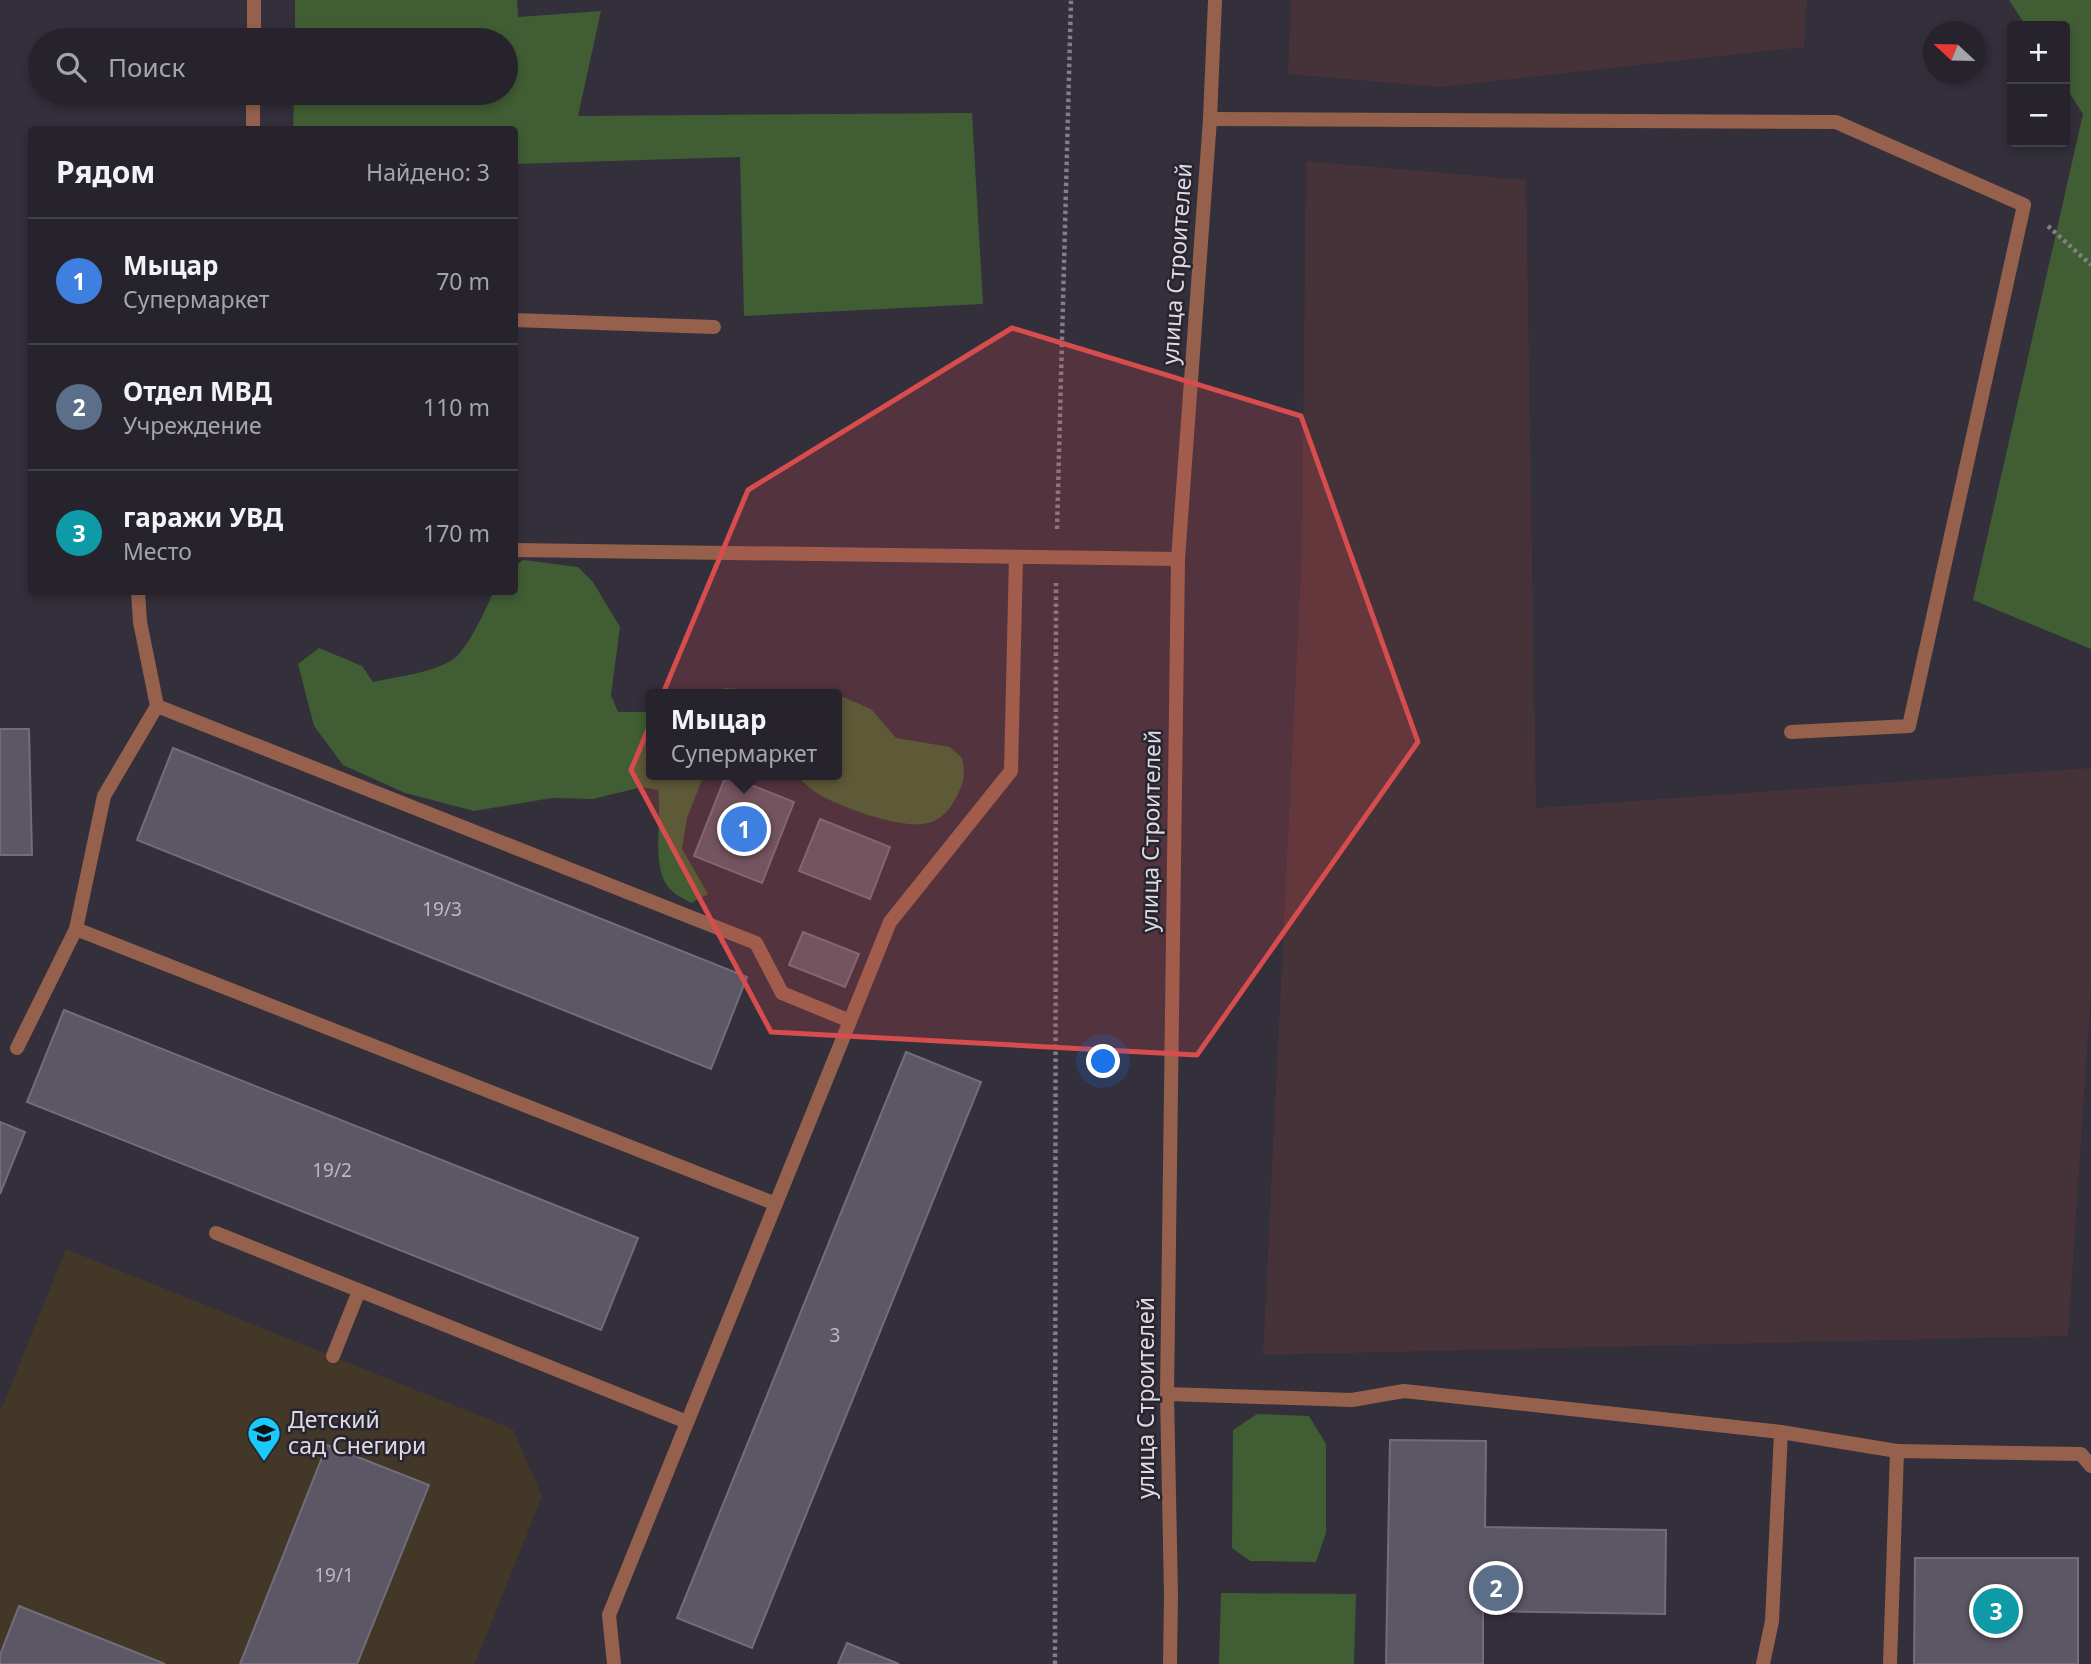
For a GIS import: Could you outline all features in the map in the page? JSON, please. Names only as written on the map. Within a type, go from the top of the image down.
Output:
[{"type":"street","points":[[254,0],[254,28]]},
{"type":"street","name":"улица Строителей","points":[[1170,1664],[1167,1394],[1178,559],[1216,0]]},
{"type":"street","points":[[253,105],[253,126]]},
{"type":"street","points":[[1210,119],[1836,122],[2024,205],[1909,726],[1791,732]]},
{"type":"street","points":[[518,320],[714,327]]},
{"type":"street","points":[[518,550],[1178,559]]},
{"type":"street","points":[[614,1664],[609,1615],[890,922],[1011,771],[1016,557]]},
{"type":"street","points":[[17,1048],[76,929],[104,796],[157,706],[140,622],[138,595]]},
{"type":"street","points":[[157,706],[756,943],[782,993],[850,1021]]},
{"type":"street","points":[[76,929],[776,1204]]},
{"type":"street","points":[[216,1234],[687,1422]]},
{"type":"street","points":[[333,1356],[359,1291]]},
{"type":"street","points":[[1167,1394],[1352,1400],[1404,1391],[1781,1432],[1897,1451],[2081,1454],[2091,1466]]},
{"type":"street","points":[[1763,1664],[1772,1621],[1781,1432]]},
{"type":"street","points":[[1890,1664],[1897,1451]]},
{"type":"path","points":[[1055,1664],[1056,557],[1071,0]]},
{"type":"path","points":[[2024,205],[2091,265]]},
{"type":"highlighted area","points":[[1012,328],[1301,416],[1418,742],[1197,1055],[771,1032],[631,770],[748,490]]},
{"type":"shaded area","points":[[1291,0],[1807,0],[1804,47],[1438,87],[1288,74]]},
{"type":"shaded area","points":[[1306,161],[1526,180],[1536,808],[2091,768],[2091,991],[2068,1336],[1263,1355],[1302,550]]},
{"type":"shaded area","name":"Детский сад Снегири","points":[[66,1249],[513,1429],[542,1497],[475,1664],[0,1664],[0,1412]]},
{"type":"green space","points":[[295,0],[517,0],[518,17],[601,11],[578,116],[972,113],[983,304],[744,316],[740,157],[518,164],[518,126],[293,126],[294,105],[518,105],[518,28],[295,28]]},
{"type":"green space","points":[[2009,0],[2091,0],[2091,649],[1973,600],[2083,114],[2070,94],[2070,21],[2023,21]]},
{"type":"green space","points":[[523,560],[578,567],[593,582],[620,627],[611,695],[618,712],[646,712],[646,780],[702,780],[687,818],[682,849],[708,894],[691,903],[672,891],[665,882],[659,857],[658,790],[642,787],[593,799],[552,798],[474,811],[405,793],[343,765],[314,726],[298,664],[319,648],[362,666],[373,682],[424,672],[443,665],[458,655],[470,639],[492,595],[518,595],[518,564]]},
{"type":"green space","points":[[842,696],[871,709],[896,738],[950,747],[962,758],[964,777],[961,786],[951,806],[932,822],[917,824],[889,821],[843,806],[813,791],[801,780],[842,780]]},
{"type":"green space","points":[[1257,1414],[1309,1416],[1326,1444],[1326,1533],[1316,1562],[1250,1561],[1232,1548],[1233,1430]]},
{"type":"green space","points":[[1221,1593],[1356,1594],[1354,1664],[1219,1664]]},
{"type":"building","points":[[0,729],[29,729],[32,855],[0,855]]},
{"type":"building","points":[[173,748],[747,977],[711,1069],[137,840]]},
{"type":"building","points":[[724,780],[739,780],[794,802],[762,883],[694,856]]},
{"type":"building","points":[[820,819],[890,847],[870,899],[799,871]]},
{"type":"building","points":[[803,932],[859,954],[845,987],[789,965]]},
{"type":"building","points":[[64,1010],[638,1238],[601,1330],[27,1102]]},
{"type":"building","points":[[906,1052],[981,1082],[752,1648],[677,1618]]},
{"type":"building","points":[[0,1122],[25,1132],[0,1194]]},
{"type":"building","points":[[1390,1440],[1486,1441],[1485,1527],[1666,1530],[1665,1614],[1483,1611],[1483,1664],[1386,1664]]},
{"type":"building","points":[[327,1445],[429,1485],[357,1664],[240,1664]]},
{"type":"building","points":[[1915,1558],[2078,1558],[2078,1664],[1914,1664]]},
{"type":"building","points":[[19,1606],[165,1664],[0,1664],[0,1655]]},
{"type":"building","points":[[847,1643],[899,1664],[838,1664]]},
{"type":"place","name":"Мыцар","points":[[744,829]]},
{"type":"place","name":"Детский сад Снегири","points":[[264,1463]]},
{"type":"place","name":"Отдел МВД","points":[[1496,1588]]},
{"type":"place","name":"гаражи УВД","points":[[1996,1611]]}]
